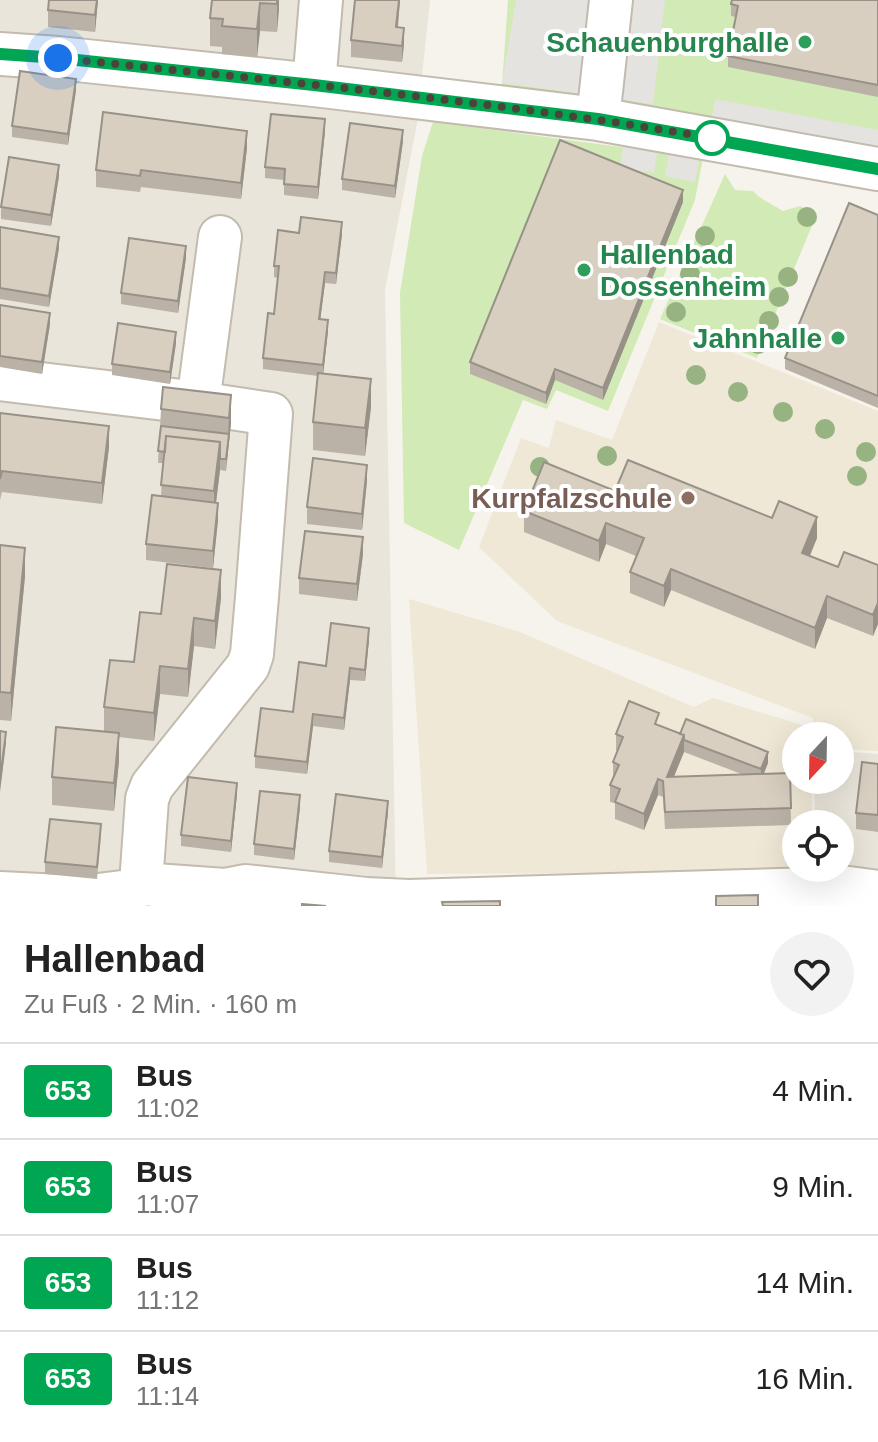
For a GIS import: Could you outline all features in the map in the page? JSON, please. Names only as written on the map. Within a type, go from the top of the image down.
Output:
[{"type":"street","points":[[314,85],[321,0]]},
{"type":"street","points":[[598,119],[611,0]]},
{"type":"street","points":[[0,54],[314,85],[598,119],[878,169]]},
{"type":"street","points":[[198,403],[220,237]]},
{"type":"street","points":[[0,379],[271,414],[252,654],[248,666],[152,786],[147,799],[141,884]]},
{"type":"street","points":[[0,893],[82,897],[130,891],[141,884],[225,890],[243,896],[409,903],[688,900],[849,888],[878,892]]},
{"type":"shaded area","points":[[0,0],[430,0],[417,123],[385,290],[396,906],[0,906]]},
{"type":"shaded area","points":[[516,0],[665,0],[653,104],[502,83]]},
{"type":"shaded area","points":[[715,99],[878,130],[878,152],[711,121]]},
{"type":"shaded area","points":[[623,147],[657,153],[654,173],[620,168]]},
{"type":"shaded area","points":[[669,155],[699,160],[695,182],[665,176]]},
{"type":"shaded area","name":"Kurpfalzschule","points":[[659,322],[878,411],[878,751],[854,750],[854,722],[813,722],[813,718],[557,621],[479,547],[521,438],[549,448],[556,420],[612,440]]},
{"type":"shaded area","points":[[409,599],[520,632],[694,707],[713,698],[792,722],[782,722],[782,794],[812,794],[812,810],[782,810],[782,872],[427,874]]},
{"type":"shaded area","points":[[854,752],[878,754],[878,906],[854,882],[854,810],[815,810],[814,794],[854,794]]},
{"type":"green space","points":[[508,0],[878,0],[878,151],[657,108],[502,85]]},
{"type":"green space","points":[[433,122],[703,158],[695,200],[608,411],[556,390],[547,409],[523,400],[459,550],[404,523],[400,293],[422,156]]},
{"type":"green space","points":[[725,174],[735,190],[753,191],[783,211],[800,206],[816,216],[757,358],[660,319]]},
{"type":"building","points":[[49,0],[97,0],[95,15],[48,10]]},
{"type":"building","points":[[212,0],[277,0],[277,4],[260,3],[257,29],[222,26],[223,19],[210,18]]},
{"type":"building","points":[[355,0],[399,0],[396,27],[404,28],[402,46],[351,40]]},
{"type":"building","name":"Schauenburghalle","points":[[732,0],[878,0],[878,85],[728,56],[738,6],[731,4]]},
{"type":"building","points":[[20,71],[76,79],[68,134],[12,126]]},
{"type":"building","points":[[103,112],[247,131],[241,183],[141,170],[140,176],[96,170]]},
{"type":"building","points":[[271,114],[325,119],[318,187],[284,184],[285,169],[265,167]]},
{"type":"building","points":[[350,123],[403,130],[395,186],[342,179]]},
{"type":"building","name":"Hallenbad Dossenheim","points":[[560,140],[683,190],[603,388],[555,369],[546,393],[470,362]]},
{"type":"building","points":[[9,157],[59,165],[51,215],[1,207]]},
{"type":"building","name":"Jahnhalle","points":[[849,203],[878,215],[878,396],[785,358]]},
{"type":"building","points":[[301,217],[342,222],[336,273],[325,272],[319,319],[328,320],[323,365],[263,358],[268,313],[274,314],[279,266],[274,266],[278,230],[299,233]]},
{"type":"building","points":[[0,227],[59,237],[49,296],[0,288]]},
{"type":"building","points":[[129,238],[186,246],[178,301],[121,293]]},
{"type":"building","points":[[0,305],[50,313],[42,362],[0,356]]},
{"type":"building","points":[[118,323],[176,332],[170,372],[112,364]]},
{"type":"building","points":[[318,373],[371,379],[365,428],[313,422]]},
{"type":"building","points":[[163,387],[231,395],[229,418],[161,409]]},
{"type":"building","points":[[0,413],[109,426],[102,483],[2,471],[0,479]]},
{"type":"building","points":[[161,426],[229,434],[226,459],[220,459],[220,442],[166,436],[165,452],[158,451]]},
{"type":"building","points":[[166,436],[220,442],[214,491],[161,485]]},
{"type":"building","points":[[313,458],[367,465],[362,514],[307,507]]},
{"type":"building","name":"Kurpfalzschule","points":[[628,460],[772,518],[779,501],[817,517],[802,553],[838,567],[844,552],[878,565],[878,603],[873,615],[827,596],[815,628],[671,569],[664,586],[630,572],[644,538],[606,523],[599,541],[524,511],[544,462],[615,491]]},
{"type":"building","points":[[152,495],[218,503],[213,551],[146,544]]},
{"type":"building","points":[[305,531],[363,537],[357,584],[299,578]]},
{"type":"building","points":[[0,545],[25,548],[11,693],[0,692]]},
{"type":"building","points":[[167,564],[221,570],[215,621],[194,618],[188,669],[160,666],[154,713],[104,707],[110,660],[134,662],[140,612],[161,614]]},
{"type":"building","points":[[331,623],[369,628],[365,670],[350,668],[344,718],[313,714],[307,762],[255,756],[261,708],[293,712],[299,662],[326,666]]},
{"type":"building","points":[[629,701],[659,713],[655,724],[684,735],[667,777],[782,773],[782,794],[791,794],[791,808],[665,812],[663,781],[658,779],[644,814],[615,802],[620,789],[610,785],[619,765],[613,762],[623,737],[616,734]]},
{"type":"building","points":[[686,719],[768,752],[761,769],[684,740],[684,735],[680,734]]},
{"type":"building","points":[[56,727],[119,733],[114,783],[52,777]]},
{"type":"building","points":[[0,731],[6,732],[0,780]]},
{"type":"building","points":[[862,762],[878,764],[878,815],[856,813]]},
{"type":"building","points":[[188,777],[237,783],[231,841],[181,835]]},
{"type":"building","points":[[260,791],[300,795],[294,849],[254,844]]},
{"type":"building","points":[[336,794],[388,801],[382,857],[329,851]]},
{"type":"building","points":[[50,819],[101,824],[97,867],[45,862]]},
{"type":"building","points":[[758,895],[758,906],[716,906],[716,896]]},
{"type":"building","points":[[500,901],[500,906],[443,906],[442,902]]},
{"type":"bus line","name":"653","points":[[0,54],[314,85],[598,119],[878,169]]},
{"type":"place","name":"Schauenburghalle","points":[[805,42]]},
{"type":"place","name":"Hallenbad Dossenheim","points":[[584,270]]},
{"type":"place","name":"Jahnhalle","points":[[838,338]]},
{"type":"place","name":"Kurpfalzschule","points":[[688,498]]},
{"type":"route","points":[[58,58],[598,119],[712,138]]}]
